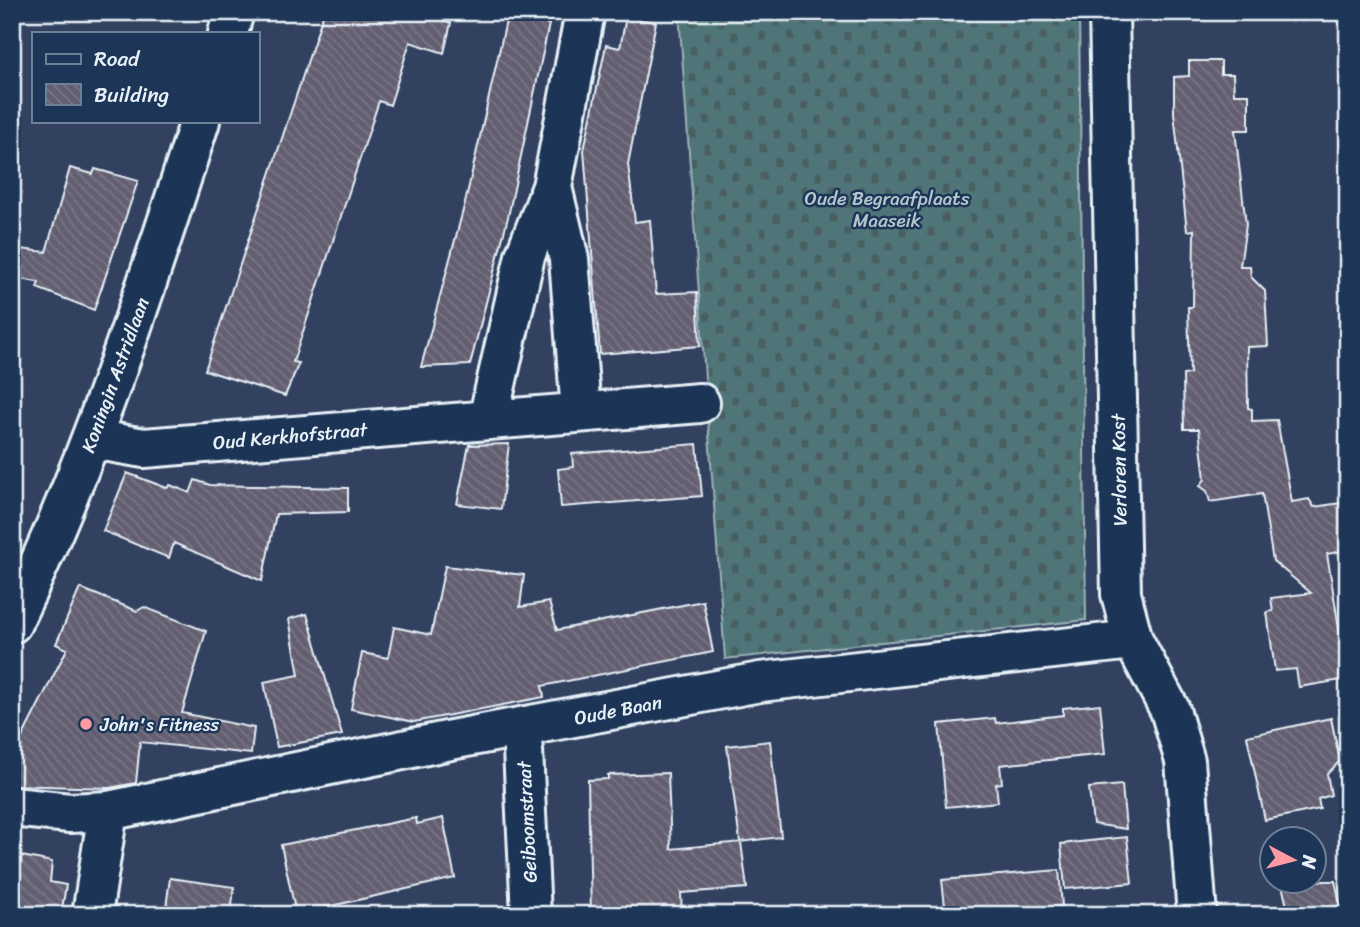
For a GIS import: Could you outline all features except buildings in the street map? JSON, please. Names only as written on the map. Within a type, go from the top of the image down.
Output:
[{"type":"street","points":[[228,32],[234,12]]},
{"type":"street","points":[[488,420],[525,256],[552,187],[585,12]]},
{"type":"street","name":"Verloren Kost","points":[[1109,12],[1121,594],[1133,640],[1170,710],[1185,761],[1197,915]]},
{"type":"street","name":"Koningin Astridlaan","points":[[12,623],[51,542],[92,439],[141,305],[200,122]]},
{"type":"street","points":[[552,187],[569,259],[581,412]]},
{"type":"street","name":"Oud Kerkhofstraat","points":[[92,439],[144,448],[700,403]]},
{"type":"street","name":"Oude Baan","points":[[12,807],[70,813],[108,811],[451,740],[522,729],[760,681],[1133,640]]},
{"type":"street","name":"Geiboomstraat","points":[[522,729],[531,915]]},
{"type":"street","points":[[92,915],[108,811]]},
{"type":"green space","name":"Oude Begraafplaats Maaseik","points":[[679,12],[1079,12],[1086,620],[725,659]]},
{"type":"place","name":"John's Fitness","points":[[86,724]]}]
